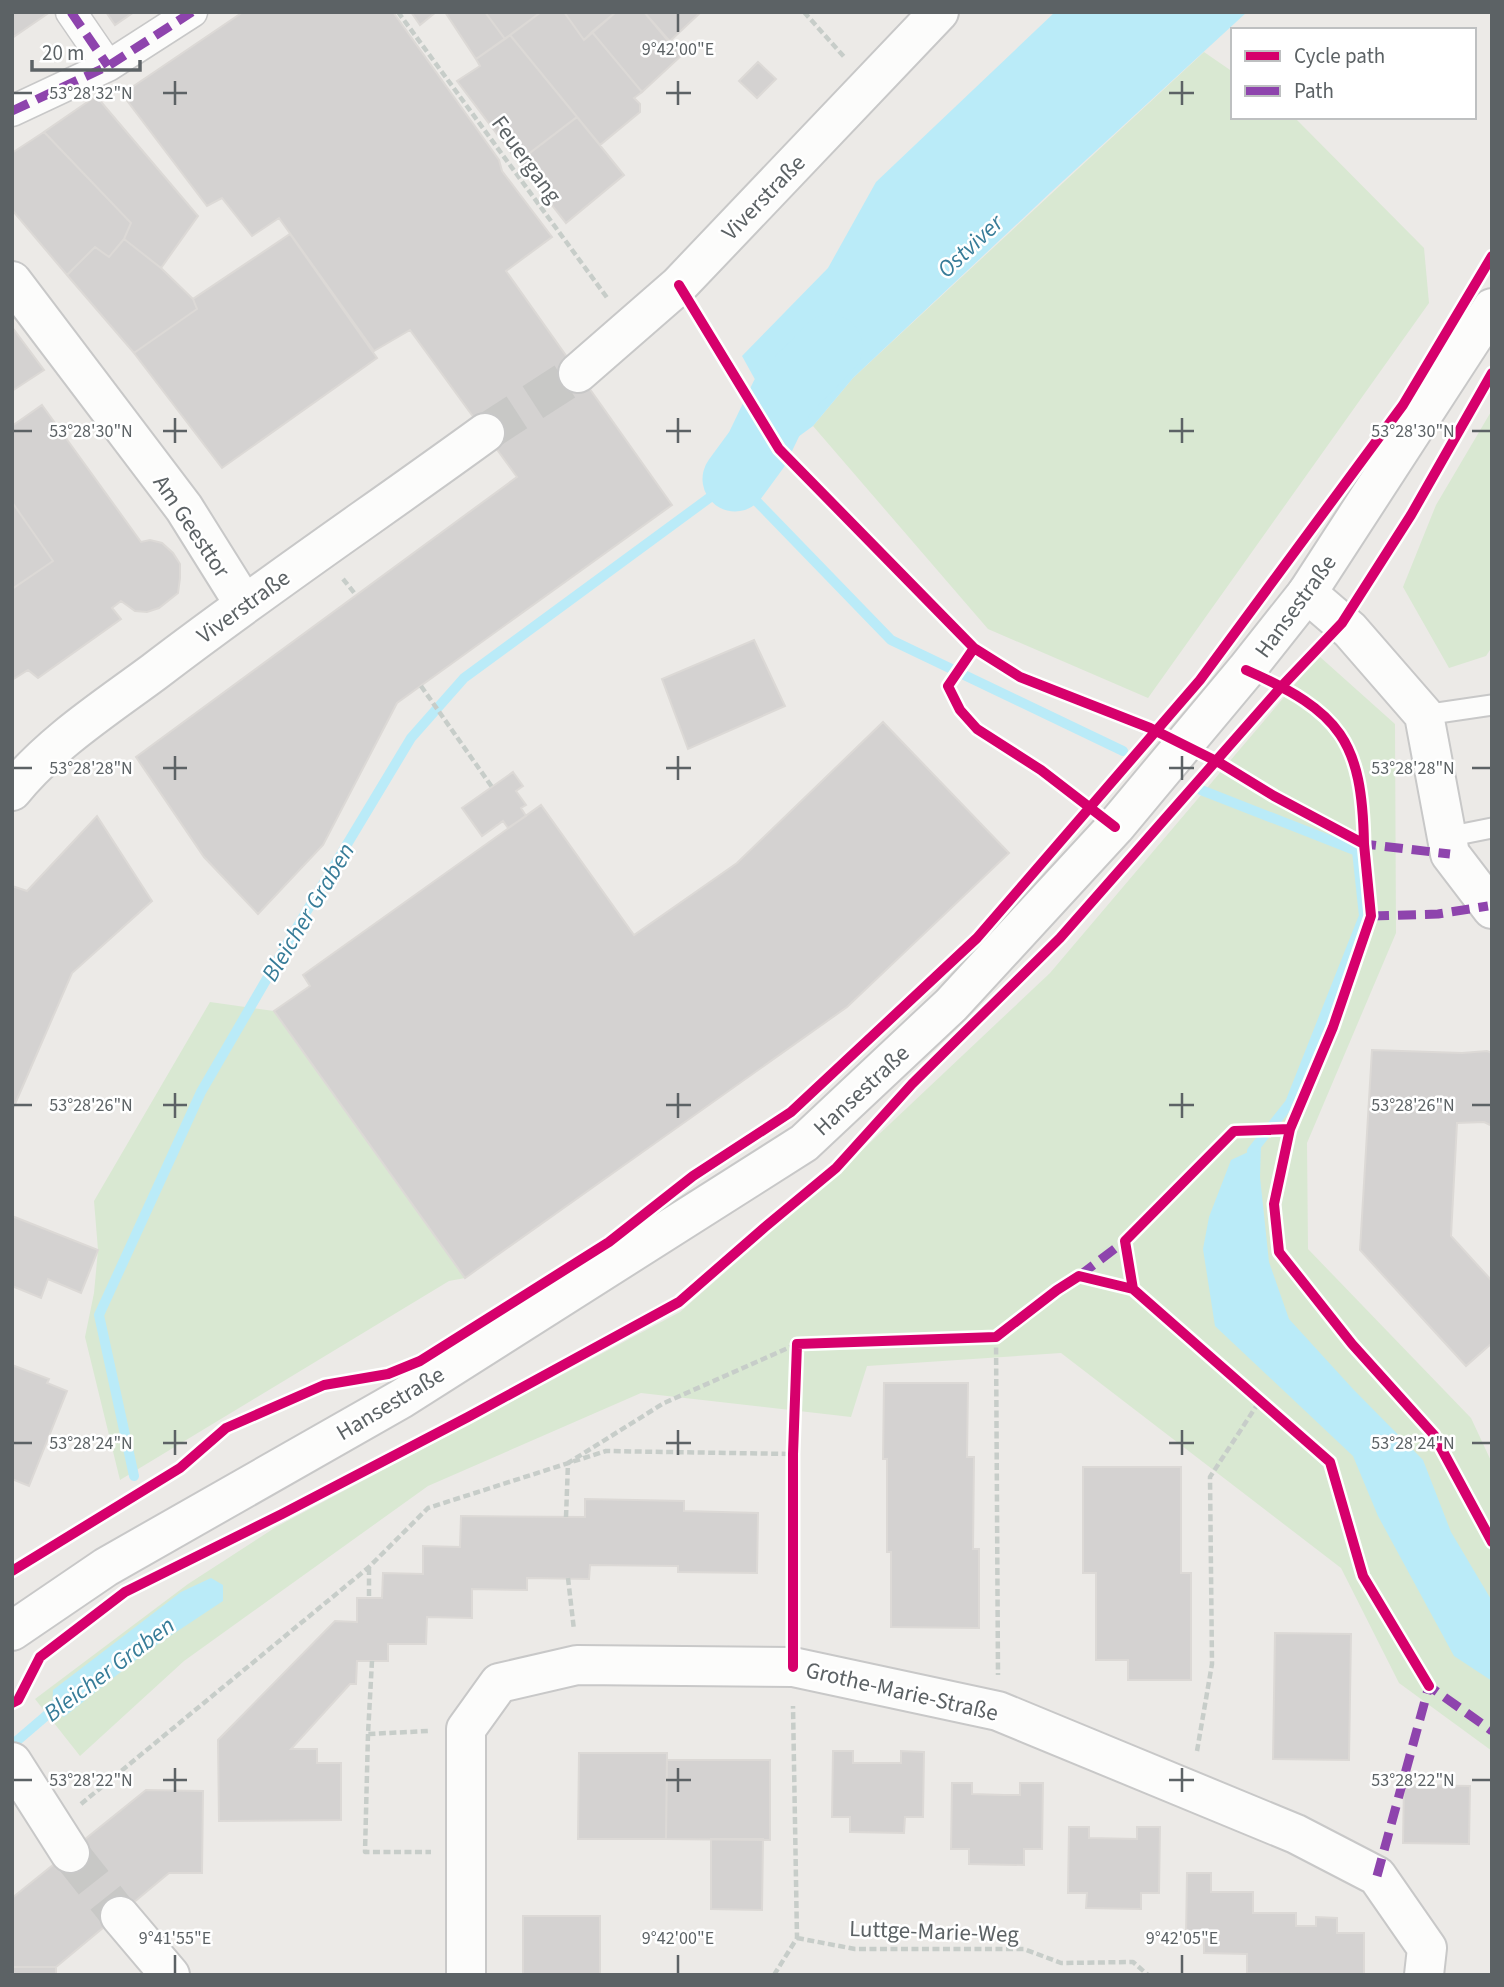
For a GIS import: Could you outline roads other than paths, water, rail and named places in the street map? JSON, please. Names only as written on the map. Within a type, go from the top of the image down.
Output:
[{"type":"street","points":[[71,12],[108,66]]},
{"type":"street","points":[[12,111],[108,66],[192,12]]},
{"type":"street","name":"Viverstraße","points":[[578,373],[679,285],[939,12]]},
{"type":"street","name":"Am Geesttor","points":[[12,281],[184,508],[244,604]]},
{"type":"street","name":"Hansestraße","points":[[12,1631],[106,1567],[401,1399],[804,1143],[951,1005],[1106,837],[1247,670],[1307,593],[1492,308]]},
{"type":"street","name":"Viverstraße","points":[[12,791],[33,765],[68,737],[244,604],[485,433]]},
{"type":"street","points":[[1307,593],[1350,630],[1424,715],[1450,854],[1492,909]]},
{"type":"street","name":"Grothe-Marie-Straße","points":[[467,1975],[467,1730],[499,1683],[577,1665],[793,1667],[998,1711],[1296,1834],[1377,1876],[1427,1948],[1424,1975]]},
{"type":"street","points":[[15,1767],[61,1840]]},
{"type":"street","points":[[120,1916],[170,1975]]},
{"type":"lane","points":[[1424,715],[1492,705]]},
{"type":"lane","points":[[1447,837],[1492,828]]},
{"type":"water","points":[[1055,12],[1247,12],[853,378],[813,426],[798,437],[784,432],[742,356],[828,268],[876,182]]},
{"type":"water","points":[[1261,1146],[1260,1177],[1269,1262],[1289,1319],[1423,1460],[1451,1532],[1492,1601],[1492,1681],[1454,1656],[1378,1516],[1353,1456],[1215,1326],[1203,1249],[1209,1217],[1231,1160]]},
{"type":"water","name":"Bleicher Graben","points":[[211,1578],[223,1585],[223,1601],[146,1652],[64,1717],[52,1710],[53,1690],[181,1592]]},
{"type":"waterway","name":"Ostviver","points":[[735,479],[757,449],[783,395],[830,347]]},
{"type":"waterway","name":"Bleicher Graben","points":[[134,1476],[99,1315],[201,1092],[411,738],[464,678],[735,479],[891,640],[1123,751]]},
{"type":"waterway","points":[[1201,790],[1357,851],[1364,916],[1290,1103],[1252,1151],[1252,1164]]},
{"type":"waterway","name":"Bleicher Graben","points":[[12,1745],[61,1703]]},
{"type":"tunnel","points":[[485,433],[578,373]]},
{"type":"tunnel","points":[[70,1853],[120,1916]]}]
